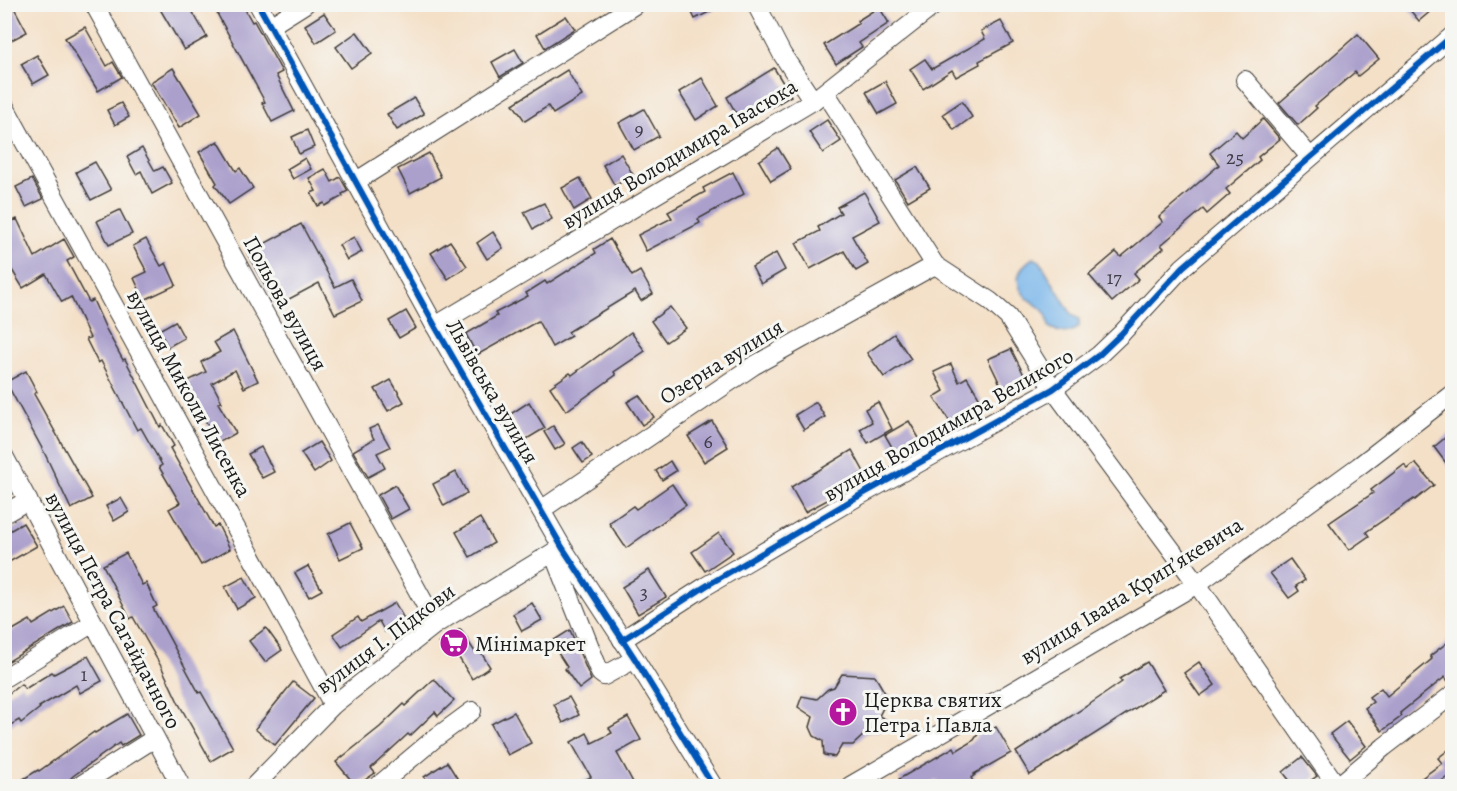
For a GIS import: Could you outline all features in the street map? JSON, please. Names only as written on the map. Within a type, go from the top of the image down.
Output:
[{"type":"street","name":"Польова вулиця","points":[[94,4],[436,624]]},
{"type":"street","name":"Львівська вулиця","points":[[258,4],[435,326],[541,510],[557,550],[635,659],[713,786]]},
{"type":"street","points":[[270,26],[305,4]]},
{"type":"street","points":[[355,182],[636,4]]},
{"type":"street","points":[[756,4],[782,54],[819,97],[935,265],[990,301],[1008,317],[1053,389],[1197,584],[1337,786],[1452,695]]},
{"type":"street","name":"вулиця Володимира Івасюка","points":[[435,326],[819,97],[936,4]]},
{"type":"street","name":"вулиця Володимира Великого","points":[[622,640],[706,586],[847,503],[1053,389],[1100,355],[1183,267],[1452,36]]},
{"type":"street","points":[[1245,80],[1310,157]]},
{"type":"street","name":"вулиця Миколи Лисенка","points":[[4,105],[333,705]]},
{"type":"street","name":"Озерна вулиця","points":[[541,510],[753,366],[935,265]]},
{"type":"street","name":"вулиця Івана Крипʼякевича","points":[[850,786],[1197,584],[1359,466],[1452,394]]},
{"type":"street","name":"вулиця Петра Сагайдачного","points":[[4,456],[181,786]]},
{"type":"street","points":[[4,514],[28,500]]},
{"type":"street","name":"вулиця І. Підкови","points":[[254,786],[333,705],[436,624],[557,550]]},
{"type":"street","points":[[557,550],[600,673],[604,676],[635,659]]},
{"type":"street","points":[[4,678],[93,623]]},
{"type":"street","points":[[388,783],[434,739],[472,711]]},
{"type":"street","points":[[79,786],[155,738]]},
{"type":"water","points":[[1033,258],[1040,261],[1072,315],[1079,319],[1079,327],[1075,330],[1064,333],[1049,327],[1047,316],[1022,292],[1018,281],[1020,271]]},
{"type":"building","points":[[4,4],[12,4],[27,32],[4,44]]},
{"type":"building","points":[[157,4],[188,4],[207,37],[184,50]]},
{"type":"building","points":[[212,4],[242,4],[282,72],[276,75],[294,111],[272,122],[262,103],[265,102]]},
{"type":"building","points":[[688,4],[725,4],[695,19]]},
{"type":"building","points":[[1405,4],[1439,4],[1419,21]]},
{"type":"building","points":[[879,7],[889,23],[859,43],[862,47],[836,64],[824,45]]},
{"type":"building","points":[[324,13],[336,30],[316,43],[305,25]]},
{"type":"building","points":[[566,16],[575,29],[545,48],[537,34]]},
{"type":"building","points":[[1001,21],[1013,43],[979,61],[980,64],[956,77],[952,70],[923,89],[910,69],[925,59],[932,69],[985,39],[981,31]]},
{"type":"building","points":[[85,27],[107,66],[113,62],[122,77],[98,91],[65,38]]},
{"type":"building","points":[[357,32],[372,53],[351,68],[336,47]]},
{"type":"building","points":[[1358,34],[1379,59],[1358,76],[1355,72],[1315,106],[1317,108],[1298,125],[1279,103]]},
{"type":"building","points":[[515,49],[523,63],[500,77],[492,62]]},
{"type":"building","points":[[37,55],[49,75],[33,84],[21,64]]},
{"type":"building","points":[[173,68],[201,114],[179,128],[151,82]]},
{"type":"building","points":[[774,68],[791,96],[772,107],[769,103],[740,120],[727,97]]},
{"type":"building","points":[[567,70],[582,96],[553,114],[548,106],[525,121],[513,104]]},
{"type":"building","points":[[702,78],[718,106],[696,120],[679,92]]},
{"type":"building","points":[[885,81],[897,104],[879,114],[866,92]]},
{"type":"building","points":[[414,98],[424,114],[397,130],[387,114]]},
{"type":"building","points":[[962,101],[972,117],[954,130],[943,114]]},
{"type":"building","points":[[121,103],[129,117],[115,125],[107,110]]},
{"type":"building","points":[[644,109],[659,136],[634,150],[619,123]]},
{"type":"building","points":[[1263,119],[1280,139],[1258,157],[1260,160],[1226,189],[1230,194],[1207,214],[1203,209],[1161,245],[1164,248],[1134,273],[1139,279],[1112,302],[1089,275],[1116,252],[1121,257],[1163,222],[1159,217],[1219,165],[1210,153],[1236,131],[1242,138]]},
{"type":"building","points":[[827,120],[841,141],[823,153],[809,132]]},
{"type":"building","points":[[307,130],[314,147],[299,154],[292,137]]},
{"type":"building","points":[[218,141],[236,171],[240,168],[253,188],[229,204],[215,185],[217,183],[199,152]]},
{"type":"building","points":[[142,148],[155,171],[163,167],[172,183],[152,194],[141,171],[136,174],[127,157]]},
{"type":"building","points":[[778,148],[791,169],[771,181],[759,161]]},
{"type":"building","points":[[429,153],[441,177],[410,193],[398,169]]},
{"type":"building","points":[[621,154],[633,175],[615,186],[603,165]]},
{"type":"building","points":[[305,158],[311,169],[293,179],[287,169]]},
{"type":"building","points":[[95,162],[111,190],[91,200],[76,172]]},
{"type":"building","points":[[917,167],[930,188],[908,201],[895,180]]},
{"type":"building","points":[[325,169],[332,182],[340,177],[348,191],[325,206],[324,203],[318,206],[311,193],[316,191],[309,178]]},
{"type":"building","points":[[733,172],[744,194],[698,219],[700,223],[646,251],[638,235],[672,218],[668,212],[705,192],[703,188]]},
{"type":"building","points":[[580,178],[592,199],[574,210],[562,188]]},
{"type":"building","points":[[32,179],[43,199],[26,207],[16,187]]},
{"type":"building","points":[[864,192],[880,221],[852,236],[868,264],[856,271],[844,251],[810,269],[796,243],[820,231],[818,227],[841,213],[837,207]]},
{"type":"building","points":[[544,203],[552,219],[533,229],[524,212]]},
{"type":"building","points":[[120,210],[132,234],[109,245],[97,221]]},
{"type":"building","points":[[17,219],[35,257],[64,239],[74,257],[67,261],[89,302],[93,300],[106,329],[123,360],[125,359],[160,427],[162,425],[174,446],[170,448],[214,527],[218,525],[230,549],[201,565],[169,509],[180,503],[159,467],[162,465],[141,428],[137,430],[101,361],[98,363],[86,339],[90,338],[71,297],[62,302],[46,274],[23,288],[4,257],[4,225]]},
{"type":"building","points":[[301,224],[335,287],[351,279],[362,301],[335,314],[319,283],[276,306],[247,253]]},
{"type":"building","points":[[493,232],[503,248],[487,259],[477,243]]},
{"type":"building","points":[[354,237],[362,252],[347,260],[339,245]]},
{"type":"building","points":[[146,239],[161,266],[166,263],[176,285],[144,300],[134,278],[147,272],[133,246]]},
{"type":"building","points":[[610,239],[632,276],[640,271],[653,294],[641,301],[635,291],[568,332],[571,336],[552,347],[538,321],[477,355],[466,334],[497,316],[495,313],[528,296],[526,293],[545,281],[547,284],[596,253],[594,249]]},
{"type":"building","points":[[450,241],[467,266],[448,279],[431,253]]},
{"type":"building","points":[[776,253],[785,270],[761,284],[752,267]]},
{"type":"building","points":[[670,307],[686,328],[666,342],[651,321]]},
{"type":"building","points":[[406,311],[416,328],[399,338],[389,321]]},
{"type":"building","points":[[175,321],[184,338],[168,347],[159,330]]},
{"type":"building","points":[[233,331],[258,381],[244,388],[235,370],[212,383],[222,402],[218,403],[236,433],[218,443],[184,383],[206,372],[201,362],[220,352],[214,342]]},
{"type":"building","points":[[631,332],[645,351],[614,372],[616,375],[566,411],[550,387],[570,373],[572,375]]},
{"type":"building","points":[[894,334],[911,359],[884,377],[867,353]]},
{"type":"building","points":[[1011,349],[1025,377],[1002,388],[988,359]]},
{"type":"building","points":[[951,364],[959,382],[967,377],[982,402],[950,422],[934,397],[944,391],[934,372]]},
{"type":"building","points":[[26,371],[37,392],[34,394],[92,498],[71,509],[44,452],[6,382]]},
{"type":"building","points":[[391,380],[404,402],[388,411],[375,389]]},
{"type":"building","points":[[639,395],[654,417],[642,425],[627,402]]},
{"type":"building","points":[[529,402],[545,428],[525,440],[509,415]]},
{"type":"building","points":[[816,402],[825,417],[804,430],[795,415]]},
{"type":"building","points":[[878,402],[892,429],[868,443],[860,429],[872,422],[865,409]]},
{"type":"building","points":[[712,421],[728,447],[704,462],[688,436]]},
{"type":"building","points":[[909,421],[923,445],[899,459],[885,435]]},
{"type":"building","points":[[378,425],[390,447],[377,453],[385,468],[368,477],[353,451],[374,439],[369,429]]},
{"type":"building","points":[[553,426],[565,444],[555,450],[544,432]]},
{"type":"building","points":[[1452,432],[1452,471],[1434,447]]},
{"type":"building","points":[[319,442],[331,461],[314,473],[301,453]]},
{"type":"building","points":[[582,442],[592,457],[583,463],[573,448]]},
{"type":"building","points":[[261,447],[274,472],[262,478],[248,454]]},
{"type":"building","points":[[852,450],[864,472],[830,491],[833,497],[805,512],[791,487]]},
{"type":"building","points":[[670,461],[676,471],[662,480],[656,471]]},
{"type":"building","points":[[1415,463],[1434,485],[1366,532],[1369,536],[1349,550],[1329,523],[1373,493],[1371,490],[1404,465],[1408,469]]},
{"type":"building","points":[[456,472],[467,493],[444,506],[433,484]]},
{"type":"building","points":[[672,484],[686,505],[626,548],[609,523],[633,506],[636,509]]},
{"type":"building","points":[[395,485],[409,509],[391,519],[378,495]]},
{"type":"building","points":[[121,498],[129,512],[114,521],[106,506]]},
{"type":"building","points":[[480,518],[494,543],[470,557],[456,532]]},
{"type":"building","points":[[23,523],[37,546],[4,565],[4,534]]},
{"type":"building","points":[[350,523],[363,548],[340,559],[328,534]]},
{"type":"building","points":[[719,533],[733,552],[705,571],[692,552]]},
{"type":"building","points":[[126,553],[142,585],[146,583],[157,606],[153,608],[199,693],[201,692],[233,748],[211,761],[133,617],[130,619],[103,565]]},
{"type":"building","points":[[1290,559],[1305,580],[1296,586],[1299,591],[1289,598],[1270,573]]},
{"type":"building","points":[[308,566],[322,590],[309,597],[295,573]]},
{"type":"building","points":[[649,570],[666,597],[638,614],[622,587]]},
{"type":"building","points":[[244,577],[256,598],[237,609],[225,587]]},
{"type":"building","points":[[395,603],[407,624],[395,631],[393,627],[385,632],[379,621],[342,647],[333,634],[358,617],[361,622]]},
{"type":"building","points":[[532,603],[542,620],[522,631],[513,614]]},
{"type":"building","points":[[64,606],[73,622],[4,664],[4,635],[30,620],[33,625]]},
{"type":"building","points":[[266,628],[282,650],[265,662],[249,641]]},
{"type":"building","points":[[460,629],[475,652],[479,649],[490,667],[472,679],[456,653],[449,658],[439,643]]},
{"type":"building","points":[[570,630],[591,680],[579,689],[551,642]]},
{"type":"building","points":[[1452,639],[1452,684],[1445,677],[1400,713],[1402,716],[1382,731],[1365,708],[1373,702],[1369,697],[1381,688],[1387,696],[1432,659],[1430,656]]},
{"type":"building","points":[[88,656],[102,681],[80,693],[76,685],[39,707],[21,723],[19,720],[4,729],[4,697],[21,684],[25,689],[52,672],[54,674]]},
{"type":"building","points":[[1147,662],[1164,690],[1030,775],[1016,752],[1090,704],[1122,682],[1119,679]]},
{"type":"building","points":[[1199,662],[1215,685],[1200,696],[1184,673]]},
{"type":"building","name":"Церква святих Петра і Павла","points":[[842,674],[875,676],[888,698],[879,716],[887,720],[881,731],[866,733],[853,745],[842,745],[835,757],[824,755],[823,741],[814,736],[810,727],[813,717],[798,707],[802,696],[817,699],[828,689],[834,687]]},
{"type":"building","points":[[434,679],[454,701],[438,716],[435,712],[410,736],[408,734],[371,768],[375,773],[356,786],[336,762],[380,727],[404,704],[405,706]]},
{"type":"building","points":[[293,682],[314,698],[275,745],[255,729]]},
{"type":"building","points":[[569,697],[579,715],[563,723],[554,704]]},
{"type":"building","points":[[514,712],[531,743],[508,755],[491,724]]},
{"type":"building","points":[[127,714],[139,735],[121,746],[119,743],[73,776],[63,786],[12,786],[39,771],[94,732]]},
{"type":"building","points":[[628,717],[641,740],[617,753],[635,786],[572,786],[591,777],[571,742],[587,733],[592,743],[612,733],[609,728]]},
{"type":"building","points":[[1347,721],[1366,746],[1350,759],[1330,734]]},
{"type":"building","points":[[996,727],[1011,753],[974,774],[971,778],[976,786],[940,786],[937,781],[928,786],[904,786],[899,779],[954,747],[956,751],[974,740],[982,728],[987,732]]},
{"type":"building","points":[[1452,747],[1452,778],[1450,775],[1442,781],[1446,786],[1411,786],[1442,763],[1438,758]]},
{"type":"building","points":[[1302,757],[1317,776],[1303,786],[1294,786],[1283,772]]},
{"type":"building","points":[[447,762],[462,786],[430,786],[424,777]]},
{"type":"cycle path","points":[[258,4],[435,326],[562,547],[635,659],[713,786]]},
{"type":"cycle path","points":[[622,640],[706,586],[857,497],[1053,389],[1099,355],[1183,267],[1452,36]]},
{"type":"place","name":"Мінімаркет","points":[[454,643]]},
{"type":"place","name":"Церква святих Петра і Павла","points":[[843,712]]}]
